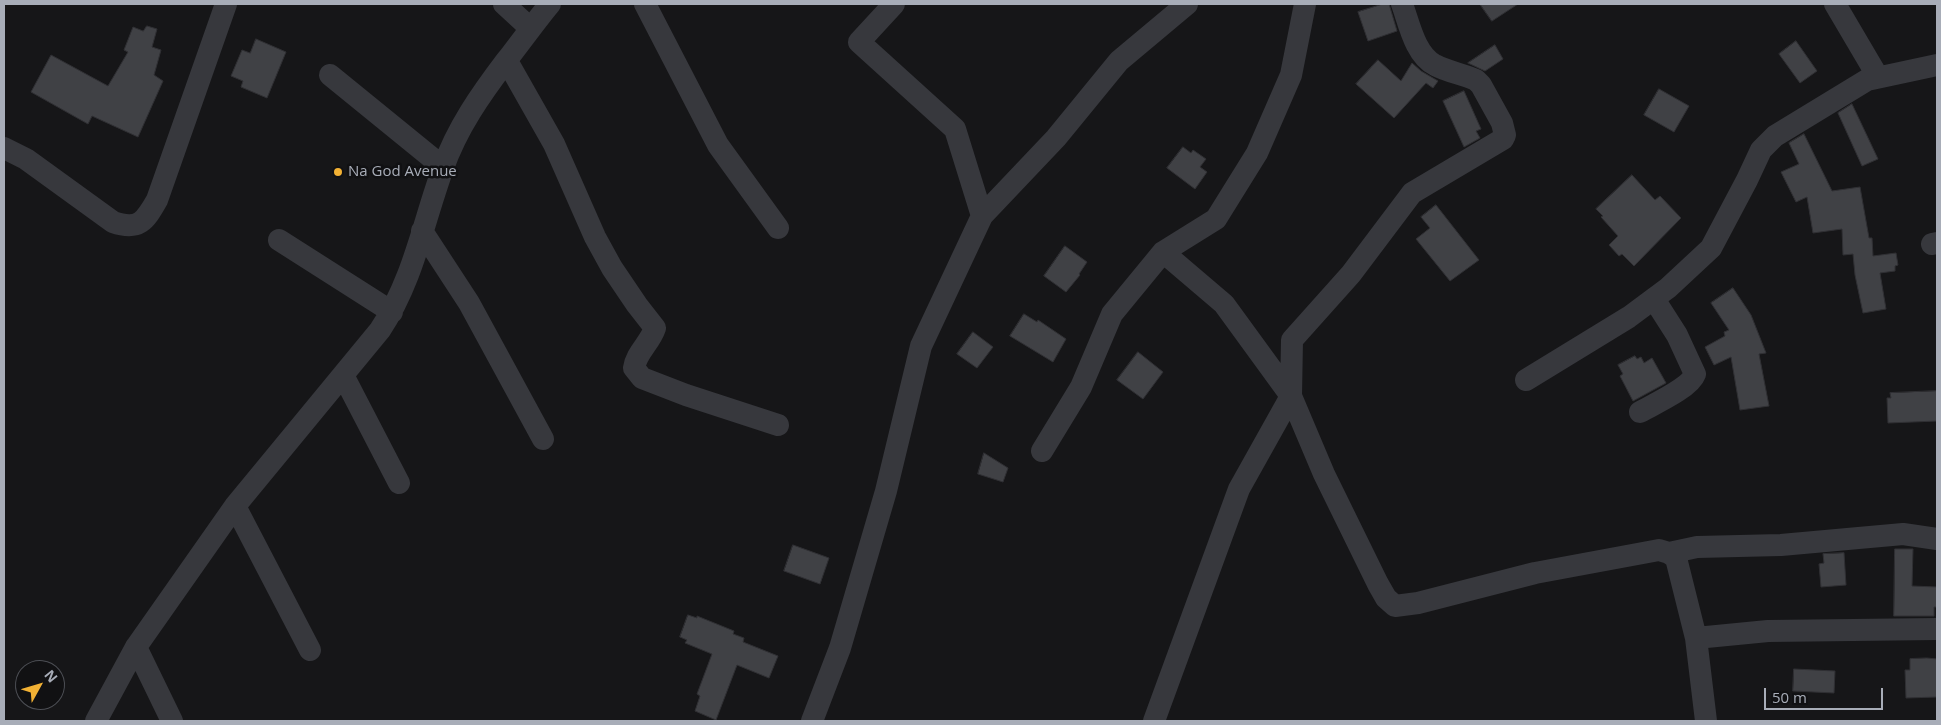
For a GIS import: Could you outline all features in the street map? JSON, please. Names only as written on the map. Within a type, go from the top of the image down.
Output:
[{"type":"street","points":[[4,148],[26,159],[113,222],[125,226],[137,225],[148,217],[157,200],[226,4]]},
{"type":"street","points":[[504,4],[530,28]]},
{"type":"street","points":[[96,721],[136,647],[235,506],[380,330],[392,312],[408,279],[443,167],[461,129],[474,105],[530,28],[550,4]]},
{"type":"street","points":[[644,4],[718,145],[778,228]]},
{"type":"street","points":[[894,4],[859,42],[955,128],[982,216]]},
{"type":"street","points":[[812,721],[840,648],[886,491],[920,346],[982,216],[1056,138],[1119,61],[1187,4]]},
{"type":"street","points":[[1042,451],[1081,387],[1112,314],[1163,252],[1216,219],[1257,153],[1291,75],[1305,4]]},
{"type":"street","points":[[1154,721],[1239,489],[1291,396],[1292,340],[1351,274],[1412,193],[1503,139],[1506,135],[1502,123],[1481,85],[1476,80],[1435,65],[1427,60],[1414,37],[1402,4]]},
{"type":"street","points":[[1835,4],[1878,76]]},
{"type":"street","points":[[507,60],[554,144],[595,237],[612,268],[655,328],[652,336],[635,360],[634,368],[642,378],[778,426]]},
{"type":"street","points":[[1526,380],[1594,340],[1654,299],[1711,248],[1747,180],[1760,150],[1776,136],[1867,80],[1878,76],[1937,65]]},
{"type":"street","points":[[330,76],[443,167]]},
{"type":"street","points":[[422,231],[469,303],[543,439]]},
{"type":"street","points":[[279,240],[392,312]]},
{"type":"street","points":[[1163,252],[1224,304],[1291,396],[1324,474],[1378,584],[1386,598],[1395,606],[1418,603],[1535,573],[1659,550],[1669,553],[1676,558],[1696,638],[1706,721]]},
{"type":"street","points":[[1640,412],[1679,390],[1693,379],[1695,374],[1678,335],[1654,299]]},
{"type":"street","points":[[343,375],[399,483]]},
{"type":"street","points":[[235,506],[310,650]]},
{"type":"street","points":[[1669,553],[1698,547],[1782,545],[1903,534],[1937,539]]},
{"type":"street","points":[[1696,638],[1768,632],[1937,630]]},
{"type":"street","points":[[136,647],[172,721]]},
{"type":"building","points":[[1389,4],[1397,31],[1368,41],[1358,12]]},
{"type":"building","points":[[1480,4],[1518,4],[1492,21]]},
{"type":"building","points":[[147,26],[157,29],[152,47],[161,50],[154,75],[163,81],[138,137],[92,116],[88,124],[31,92],[51,55],[108,86],[128,52],[124,50],[133,27],[143,31]]},
{"type":"building","points":[[256,39],[286,52],[267,98],[241,87],[243,81],[231,76],[242,50],[250,53]]},
{"type":"building","points":[[1796,41],[1817,71],[1800,83],[1779,54]]},
{"type":"building","points":[[1495,45],[1503,59],[1485,71],[1468,63]]},
{"type":"building","points":[[1378,60],[1401,81],[1412,63],[1438,81],[1433,88],[1426,83],[1394,118],[1356,84]]},
{"type":"building","points":[[1659,89],[1689,106],[1674,132],[1644,115]]},
{"type":"building","points":[[1464,91],[1481,129],[1476,131],[1480,138],[1464,147],[1443,101]]},
{"type":"building","points":[[1852,104],[1878,159],[1862,166],[1838,113]]},
{"type":"building","points":[[1804,134],[1832,191],[1860,187],[1869,238],[1872,238],[1873,256],[1896,253],[1898,265],[1895,266],[1895,271],[1880,273],[1886,309],[1863,313],[1855,275],[1853,254],[1843,255],[1842,229],[1813,233],[1807,197],[1796,202],[1781,172],[1799,164],[1789,143]]},
{"type":"building","points":[[1183,147],[1191,153],[1193,150],[1206,159],[1200,167],[1207,172],[1195,189],[1167,168]]},
{"type":"building","points":[[1632,175],[1655,200],[1660,196],[1681,218],[1634,266],[1622,254],[1619,256],[1609,245],[1618,236],[1596,209]]},
{"type":"building","points":[[1436,205],[1479,260],[1450,281],[1416,239],[1430,228],[1421,217]]},
{"type":"building","points":[[1065,246],[1087,262],[1080,275],[1066,292],[1044,276]]},
{"type":"building","points":[[1733,288],[1751,315],[1766,353],[1759,354],[1769,406],[1740,410],[1731,357],[1714,365],[1705,347],[1725,336],[1724,332],[1729,330],[1711,303]]},
{"type":"building","points":[[1024,314],[1037,322],[1038,320],[1066,339],[1053,362],[1010,336]]},
{"type":"building","points":[[973,332],[993,347],[977,368],[957,354]]},
{"type":"building","points":[[1138,352],[1163,372],[1143,399],[1117,380]]},
{"type":"building","points":[[1635,356],[1637,359],[1641,357],[1644,363],[1652,358],[1666,383],[1633,401],[1620,376],[1623,374],[1618,365]]},
{"type":"building","points":[[1937,391],[1937,421],[1888,423],[1887,398],[1891,398],[1890,393]]},
{"type":"building","points":[[984,453],[1008,468],[1003,482],[978,474]]},
{"type":"building","points":[[793,545],[829,558],[820,584],[784,571]]},
{"type":"building","points":[[1895,549],[1913,549],[1912,586],[1937,587],[1937,607],[1934,607],[1934,616],[1894,616]]},
{"type":"building","points":[[1844,553],[1846,585],[1821,587],[1819,564],[1824,563],[1823,554]]},
{"type":"building","points":[[688,615],[697,618],[697,616],[734,631],[733,634],[744,638],[743,642],[778,656],[769,678],[737,665],[716,720],[695,711],[700,696],[697,694],[712,654],[685,643],[687,640],[680,637]]},
{"type":"building","points":[[1910,659],[1937,659],[1937,697],[1906,698],[1905,670],[1910,670]]},
{"type":"building","points":[[1794,669],[1835,671],[1834,693],[1793,691]]},
{"type":"place","name":"Na God Avenue","points":[[338,172]]}]
